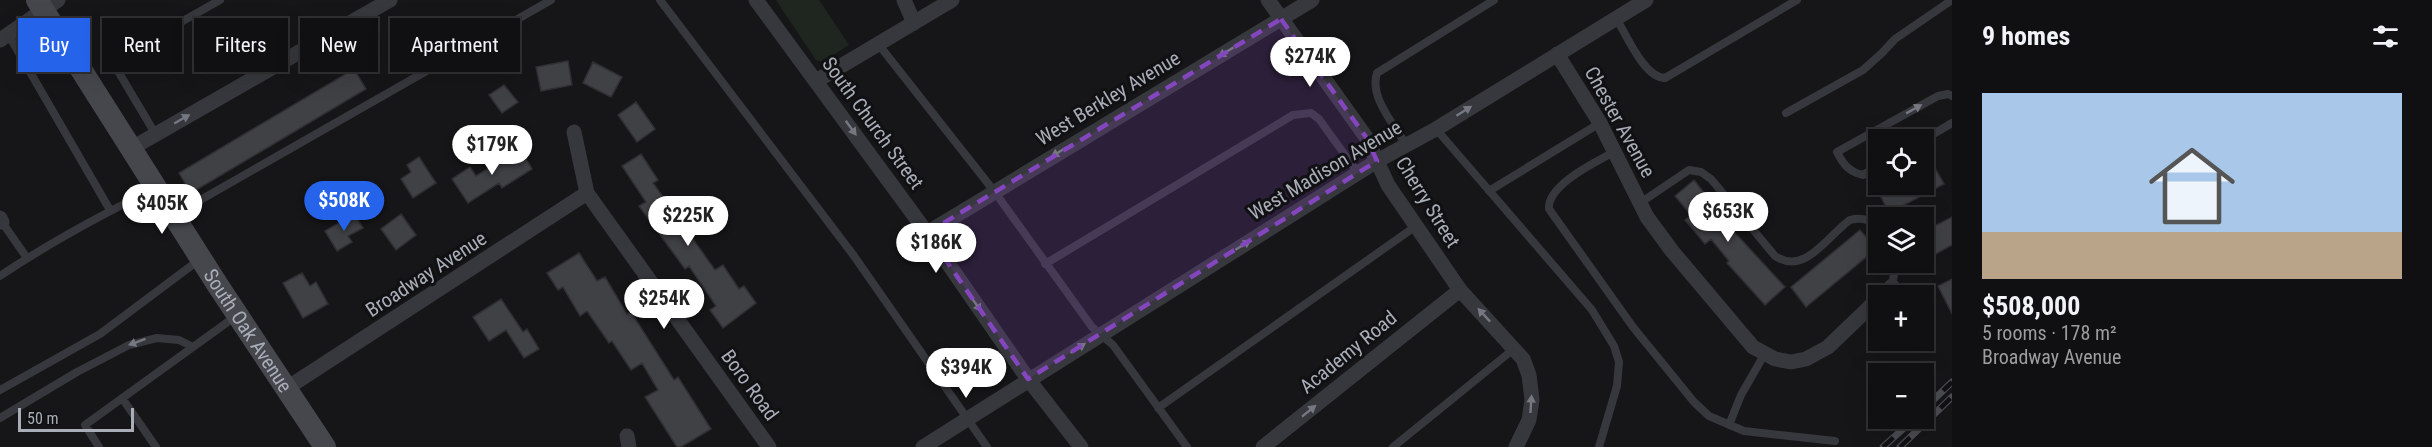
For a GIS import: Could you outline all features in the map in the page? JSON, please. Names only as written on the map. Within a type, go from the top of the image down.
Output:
[{"type":"main road","name":"South Oak Avenue","points":[[46,3],[156,188],[325,447]]},
{"type":"street","points":[[132,148],[390,0]]},
{"type":"street","name":"South Church Street","points":[[756,0],[927,233],[1028,379],[1081,447]]},
{"type":"street","points":[[904,0],[914,23]]},
{"type":"street","points":[[816,81],[952,0]]},
{"type":"street","name":"Cherry Street","points":[[1268,0],[1366,137],[1389,185],[1460,290],[1519,354]]},
{"type":"street","name":"West Berkley Avenue","points":[[927,233],[1312,0]]},
{"type":"street","name":"West Madison Avenue","points":[[923,447],[1377,160],[1436,129],[1646,0]]},
{"type":"street","points":[[4,37],[46,3]]},
{"type":"street","name":"Chester Avenue","points":[[1557,54],[1600,123],[1647,217],[1672,251],[1753,347],[1764,355]]},
{"type":"street","name":"Boro Road","points":[[574,132],[587,194],[768,447]]},
{"type":"street","name":"Broadway Avenue","points":[[287,388],[587,194]]},
{"type":"street","name":"Academy Road","points":[[1263,447],[1460,290]]},
{"type":"street","points":[[1764,355],[1791,362],[1818,354],[1868,309]]},
{"type":"street","points":[[1516,447],[1529,420],[1532,400],[1529,375],[1519,354]]},
{"type":"lane","points":[[156,135],[112,61],[220,0]]},
{"type":"lane","points":[[174,215],[551,0]]},
{"type":"lane","points":[[660,0],[855,256],[987,447]]},
{"type":"lane","points":[[1406,145],[1375,92],[1374,81],[1377,73],[1494,0]]},
{"type":"lane","points":[[1616,18],[1647,69],[1660,78],[1665,78],[1797,0]]},
{"type":"lane","points":[[1786,113],[1863,70],[1895,39],[1952,0]]},
{"type":"lane","points":[[4,37],[110,210]]},
{"type":"lane","points":[[879,45],[994,191],[1092,327],[1113,345],[1187,447]]},
{"type":"lane","points":[[1878,129],[1938,96],[1948,94],[1952,96]]},
{"type":"lane","points":[[1045,264],[1293,115],[1311,113],[1319,118],[1358,173]]},
{"type":"lane","points":[[1489,191],[1600,123]]},
{"type":"lane","points":[[1934,134],[1952,123]]},
{"type":"lane","points":[[1436,129],[1592,310],[1614,346],[1619,362],[1617,386],[1599,447]]},
{"type":"lane","points":[[1868,135],[1837,152],[1842,162],[1853,173],[1863,175],[1868,172]]},
{"type":"lane","points":[[1614,152],[1561,186],[1551,196],[1548,203],[1549,209],[1633,327],[1694,402],[1709,416],[1744,431],[1835,441]]},
{"type":"lane","points":[[1640,202],[1689,170],[1701,172],[1711,178],[1775,256],[1783,262],[1791,263],[1801,261],[1811,255],[1850,220],[1858,218],[1868,220]]},
{"type":"lane","points":[[0,276],[110,210],[156,188]]},
{"type":"lane","points":[[1,220],[27,258]]},
{"type":"lane","points":[[1158,408],[1416,226]]},
{"type":"lane","points":[[0,390],[100,334],[201,259]]},
{"type":"lane","points":[[99,447],[85,425],[237,315]]},
{"type":"lane","points":[[0,418],[77,372],[129,345],[157,338],[179,340],[193,347]]},
{"type":"lane","points":[[1393,447],[1519,354]]},
{"type":"lane","points":[[1729,425],[1741,395],[1764,355]]},
{"type":"lane","points":[[123,398],[156,447]]},
{"type":"highlighted area","points":[[1281,19],[1366,137],[1377,161],[1028,379],[927,233]]},
{"type":"shaded area","points":[[776,0],[819,0],[849,45],[822,62],[816,60]]},
{"type":"building","points":[[568,61],[572,85],[541,91],[536,67]]},
{"type":"building","points":[[593,62],[622,77],[611,97],[583,83]]},
{"type":"building","points":[[349,72],[356,72],[366,89],[191,193],[179,173]]},
{"type":"building","points":[[504,85],[518,102],[502,113],[489,95]]},
{"type":"building","points":[[636,102],[655,129],[637,142],[618,115]]},
{"type":"building","points":[[520,149],[532,169],[502,188],[499,183],[468,203],[452,179],[470,167],[476,176]]},
{"type":"building","points":[[641,154],[658,180],[653,183],[715,270],[723,265],[739,289],[744,286],[756,303],[723,328],[710,310],[716,306],[689,266],[685,269],[639,206],[646,202],[622,166]]},
{"type":"building","points":[[419,157],[436,183],[413,198],[401,179],[411,172],[407,165]]},
{"type":"building","points":[[1934,166],[1944,184],[1934,189]]},
{"type":"building","points":[[1694,180],[1736,234],[1785,287],[1765,305],[1727,263],[1729,261],[1711,239],[1705,244],[1685,220],[1691,215],[1675,196]]},
{"type":"building","points":[[1880,195],[1923,195],[1900,207],[1886,207]]},
{"type":"building","points":[[354,214],[363,228],[348,236],[352,242],[337,251],[325,231]]},
{"type":"building","points":[[401,214],[416,235],[396,250],[381,229]]},
{"type":"building","points":[[1952,217],[1952,245],[1934,255],[1934,226]]},
{"type":"building","points":[[1860,230],[1868,240],[1868,256],[1806,307],[1791,287]]},
{"type":"building","points":[[579,253],[597,281],[605,277],[627,314],[631,312],[674,380],[678,377],[711,429],[681,447],[677,447],[645,397],[658,390],[642,363],[631,370],[612,341],[609,343],[587,311],[580,316],[563,287],[558,290],[547,273]]},
{"type":"building","points":[[302,273],[310,286],[316,282],[328,304],[303,318],[283,283]]},
{"type":"building","points":[[1952,279],[1952,314],[1938,286]]},
{"type":"building","points":[[501,299],[523,332],[527,329],[539,349],[524,358],[506,330],[489,341],[473,317]]},
{"type":"railway","points":[[1934,399],[1952,382]]},
{"type":"railway","points":[[1900,447],[1952,397]]},
{"type":"railway","points":[[1883,447],[1903,429]]}]
